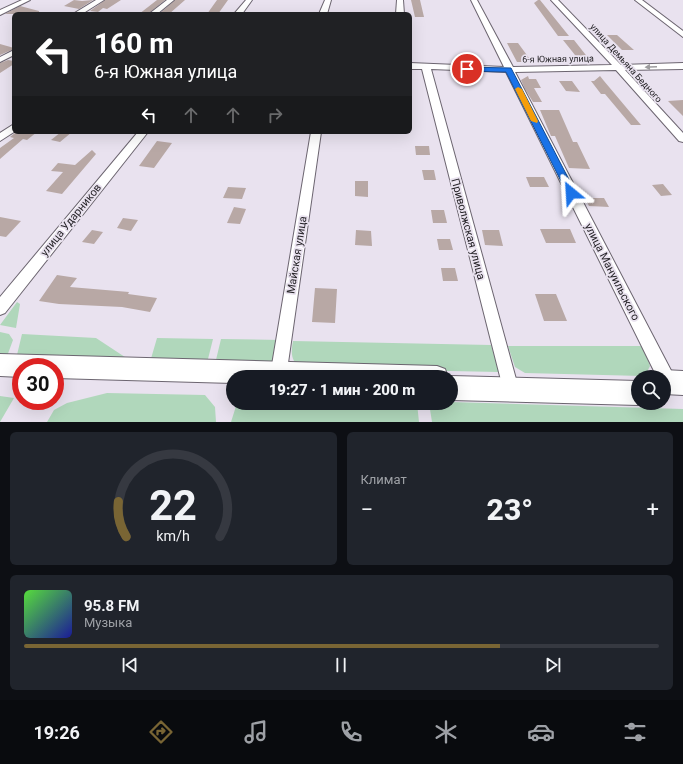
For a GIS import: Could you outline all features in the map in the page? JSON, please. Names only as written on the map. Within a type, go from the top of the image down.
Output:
[{"type":"street","points":[[0,13],[27,0]]},
{"type":"street","points":[[80,12],[101,0]]},
{"type":"street","points":[[156,12],[171,0]]},
{"type":"street","points":[[240,12],[249,0]]},
{"type":"street","points":[[324,12],[328,0]]},
{"type":"street","points":[[400,0],[400,12]]},
{"type":"street","name":"улица Мануильского","points":[[474,0],[508,70],[673,388]]},
{"type":"street","name":"улица Демьяна Бедного","points":[[554,0],[620,68],[683,139]]},
{"type":"street","points":[[638,0],[683,35]]},
{"type":"street","points":[[0,13],[12,16]]},
{"type":"street","points":[[0,60],[12,53]]},
{"type":"street","name":"6-я Южная улица","points":[[412,66],[426,68],[508,70],[683,66]]},
{"type":"street","name":"Приволжская улица","points":[[426,68],[509,384]]},
{"type":"street","points":[[0,138],[12,129]]},
{"type":"street","name":"улица Ударников","points":[[0,308],[141,134]]},
{"type":"street","name":"Майская улица","points":[[279,370],[316,134]]},
{"type":"street","points":[[0,365],[226,372]]},
{"type":"street","points":[[0,376],[12,377]]},
{"type":"street","points":[[64,378],[226,382]]},
{"type":"street","points":[[458,378],[509,384],[631,393]]},
{"type":"street","points":[[458,388],[509,384],[631,382]]},
{"type":"green space","points":[[17,302],[20,304],[16,328],[0,325]]},
{"type":"green space","points":[[0,332],[9,334],[13,340],[6,359],[0,359]]},
{"type":"green space","points":[[22,334],[96,338],[134,363],[64,361],[64,358],[16,358]]},
{"type":"green space","points":[[157,338],[213,339],[207,363],[150,362]]},
{"type":"green space","points":[[221,339],[281,340],[274,361],[269,364],[215,364]]},
{"type":"green space","points":[[293,341],[491,345],[499,372],[302,368],[293,360]]},
{"type":"green space","points":[[508,346],[643,346],[650,366],[648,370],[631,370],[631,376],[525,373],[515,367]]},
{"type":"green space","points":[[107,393],[205,395],[215,407],[216,422],[47,422],[54,410],[64,410],[64,405]]},
{"type":"green space","points":[[0,396],[12,398],[12,401],[0,422]]},
{"type":"green space","points":[[458,402],[631,407],[631,410],[683,409],[683,422],[432,422],[430,410],[458,410]]},
{"type":"green space","points":[[235,410],[418,410],[419,422],[231,422]]},
{"type":"building","points":[[74,0],[93,0],[79,9],[64,6]]},
{"type":"building","points":[[105,0],[121,0],[107,9],[103,8],[98,12],[90,11]]},
{"type":"building","points":[[157,0],[165,0],[150,12],[142,12]]},
{"type":"building","points":[[175,0],[185,0],[171,12],[161,12]]},
{"type":"building","points":[[217,0],[228,0],[219,12],[208,12]]},
{"type":"building","points":[[411,0],[420,0],[424,17],[415,17]]},
{"type":"building","points":[[540,0],[569,36],[558,36],[534,3]]},
{"type":"building","points":[[20,6],[39,11],[12,12],[12,14],[5,14]]},
{"type":"building","points":[[607,35],[617,35],[634,50],[622,50]]},
{"type":"building","points":[[563,40],[574,40],[589,59],[579,60]]},
{"type":"building","points":[[507,43],[518,43],[532,62],[517,62]]},
{"type":"building","points":[[0,44],[12,47],[12,50],[0,55]]},
{"type":"building","points":[[8,60],[12,61],[12,65],[0,73],[0,63]]},
{"type":"building","points":[[528,76],[529,79],[536,79],[541,88],[534,88],[542,102],[533,102],[525,89],[521,80]]},
{"type":"building","points":[[600,76],[641,125],[631,125],[605,94],[601,94],[591,81],[594,81]]},
{"type":"building","points":[[559,81],[572,81],[580,92],[566,91]]},
{"type":"building","points":[[683,100],[683,116],[668,101]]},
{"type":"building","points":[[540,110],[559,110],[573,142],[577,142],[590,169],[569,168],[555,136],[551,136]]},
{"type":"building","points":[[14,134],[34,134],[27,140],[23,139],[0,159],[0,148],[14,138],[10,137]]},
{"type":"building","points":[[58,134],[70,134],[60,142],[51,140]]},
{"type":"building","points":[[157,141],[172,143],[154,168],[139,166]]},
{"type":"building","points":[[415,146],[429,146],[430,155],[416,155]]},
{"type":"building","points":[[92,150],[96,154],[62,194],[46,191],[63,172],[51,171],[58,163],[75,165]]},
{"type":"building","points":[[422,170],[434,170],[436,180],[424,180]]},
{"type":"building","points":[[526,177],[544,177],[549,187],[530,187]]},
{"type":"building","points":[[355,181],[368,181],[368,197],[355,196]]},
{"type":"building","points":[[663,184],[672,195],[661,196],[652,185]]},
{"type":"building","points":[[228,187],[246,188],[242,199],[223,198]]},
{"type":"building","points":[[585,198],[604,198],[609,207],[589,206]]},
{"type":"building","points":[[234,207],[246,209],[240,224],[227,223]]},
{"type":"building","points":[[431,210],[444,210],[447,223],[433,223]]},
{"type":"building","points":[[0,217],[21,221],[6,237],[0,236]]},
{"type":"building","points":[[123,218],[138,220],[131,231],[117,228]]},
{"type":"building","points":[[540,229],[570,229],[576,243],[546,243]]},
{"type":"building","points":[[92,230],[103,232],[94,244],[82,242]]},
{"type":"building","points":[[356,230],[371,231],[372,246],[355,245]]},
{"type":"building","points":[[482,230],[499,230],[503,246],[485,245]]},
{"type":"building","points":[[437,239],[450,239],[453,250],[439,250]]},
{"type":"building","points":[[441,268],[455,268],[458,281],[443,281]]},
{"type":"building","points":[[57,275],[77,278],[70,287],[129,292],[128,294],[157,298],[150,312],[122,307],[59,304],[39,301]]},
{"type":"building","points":[[315,288],[337,289],[335,323],[312,322]]},
{"type":"building","points":[[535,294],[556,294],[567,321],[544,321]]},
{"type":"slow traffic","points":[[518,89],[535,121]]},
{"type":"route","points":[[467,69],[508,70],[571,193]]}]
